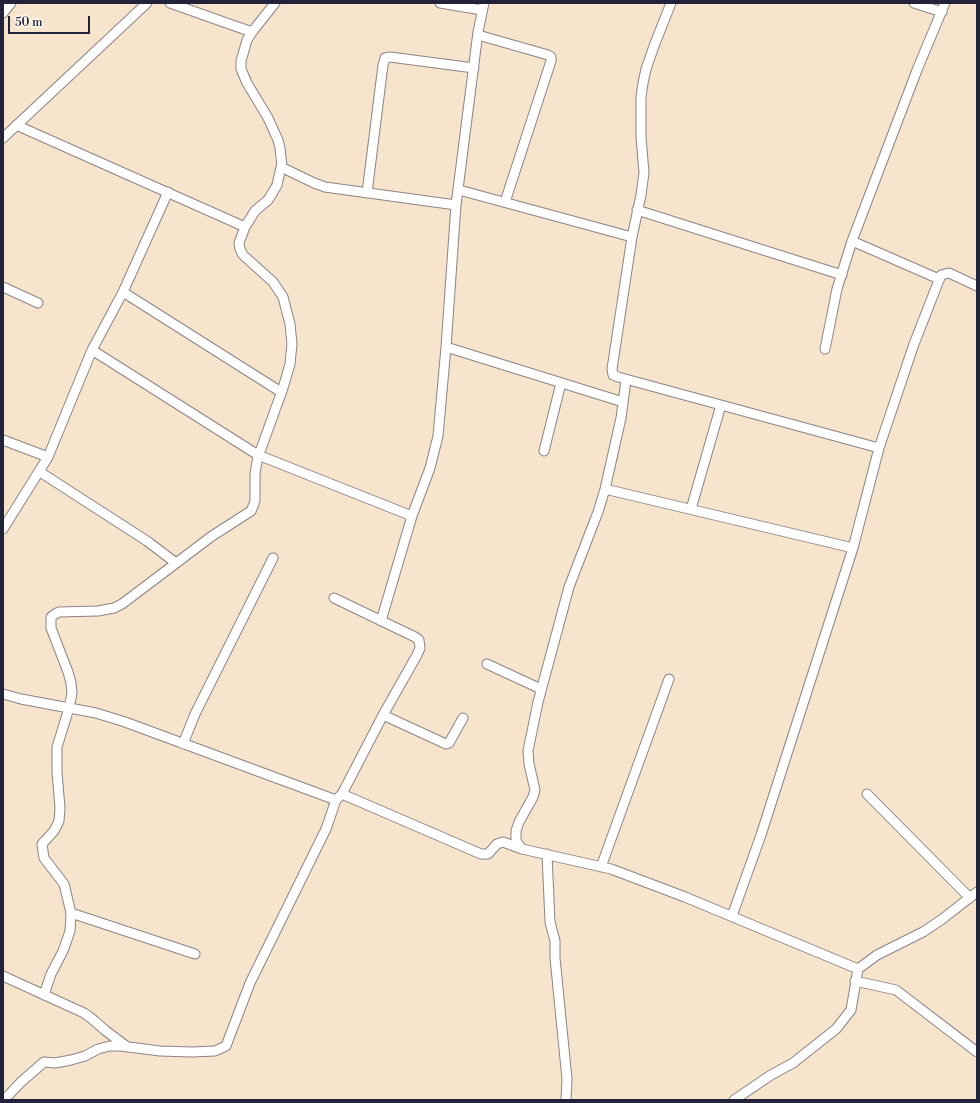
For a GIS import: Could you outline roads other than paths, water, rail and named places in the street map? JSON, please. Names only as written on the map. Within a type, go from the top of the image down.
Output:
[{"type":"street","points":[[3,13],[11,3]]},
{"type":"street","points":[[3,138],[10,126],[147,3]]},
{"type":"street","points":[[170,3],[252,32]]},
{"type":"street","points":[[44,995],[51,974],[70,931],[71,912],[64,884],[44,858],[42,844],[54,831],[59,821],[60,808],[57,772],[57,747],[72,693],[71,683],[51,628],[50,620],[52,616],[59,612],[98,611],[114,608],[122,604],[212,536],[251,511],[255,500],[255,474],[258,455],[288,375],[291,356],[291,339],[288,314],[283,298],[273,282],[247,259],[240,249],[239,243],[244,227],[255,211],[268,200],[274,192],[282,167],[280,148],[275,134],[266,113],[247,83],[241,69],[244,49],[252,32],[275,3]]},
{"type":"street","points":[[381,621],[412,516],[430,468],[435,450],[439,425],[446,347],[456,205],[483,6],[440,3]]},
{"type":"street","points":[[671,3],[646,69],[641,97],[641,137],[644,173],[632,237],[612,369],[615,376],[878,448]]},
{"type":"street","points":[[824,349],[837,289],[852,241],[917,70],[944,7],[914,3]]},
{"type":"street","points":[[478,35],[551,57],[551,61],[505,202]]},
{"type":"street","points":[[367,193],[385,58],[390,57],[474,68]]},
{"type":"street","points":[[10,126],[168,192],[244,227]]},
{"type":"street","points":[[281,167],[320,186],[456,205]]},
{"type":"street","points":[[459,190],[632,237]]},
{"type":"street","points":[[3,529],[48,457],[92,350],[123,292],[168,192]]},
{"type":"street","points":[[637,210],[842,275]]},
{"type":"street","points":[[852,241],[939,279]]},
{"type":"street","points":[[732,916],[763,828],[853,548],[878,448],[914,344],[939,279],[944,274],[949,273],[977,286]]},
{"type":"street","points":[[3,286],[38,304]]},
{"type":"street","points":[[123,292],[281,392]]},
{"type":"street","points":[[446,347],[623,402]]},
{"type":"street","points":[[92,350],[258,455],[412,516]]},
{"type":"street","points":[[522,848],[516,841],[516,831],[535,790],[529,764],[528,751],[541,689],[569,587],[598,512],[605,489],[623,402],[626,380]]},
{"type":"street","points":[[544,451],[561,383]]},
{"type":"street","points":[[691,509],[721,405]]},
{"type":"street","points":[[3,440],[48,457]]},
{"type":"street","points":[[40,472],[147,541],[176,563]]},
{"type":"street","points":[[605,489],[853,548]]},
{"type":"street","points":[[183,744],[195,714],[273,558]]},
{"type":"street","points":[[4,1100],[21,1082],[44,1062],[55,1063],[71,1060],[85,1056],[98,1048],[110,1046],[192,1052],[215,1051],[226,1046],[250,982],[326,829],[339,797],[417,656],[420,645],[419,640],[415,637],[334,598]]},
{"type":"street","points":[[487,664],[541,689]]},
{"type":"street","points":[[601,867],[669,679]]},
{"type":"street","points":[[3,694],[106,716],[339,797],[481,854],[488,854],[497,844],[501,842],[611,869],[732,916],[858,969]]},
{"type":"street","points":[[383,715],[446,744],[449,743],[463,718]]},
{"type":"street","points":[[734,1100],[771,1075],[793,1063],[836,1029],[850,1010],[858,969],[878,955],[923,932],[974,895],[868,794]]},
{"type":"street","points":[[547,854],[550,922],[555,941],[555,958],[567,1079],[566,1100]]},
{"type":"street","points":[[71,912],[195,954]]},
{"type":"street","points":[[3,976],[74,1008],[91,1018],[127,1047]]},
{"type":"street","points":[[855,981],[896,990],[977,1052]]}]
